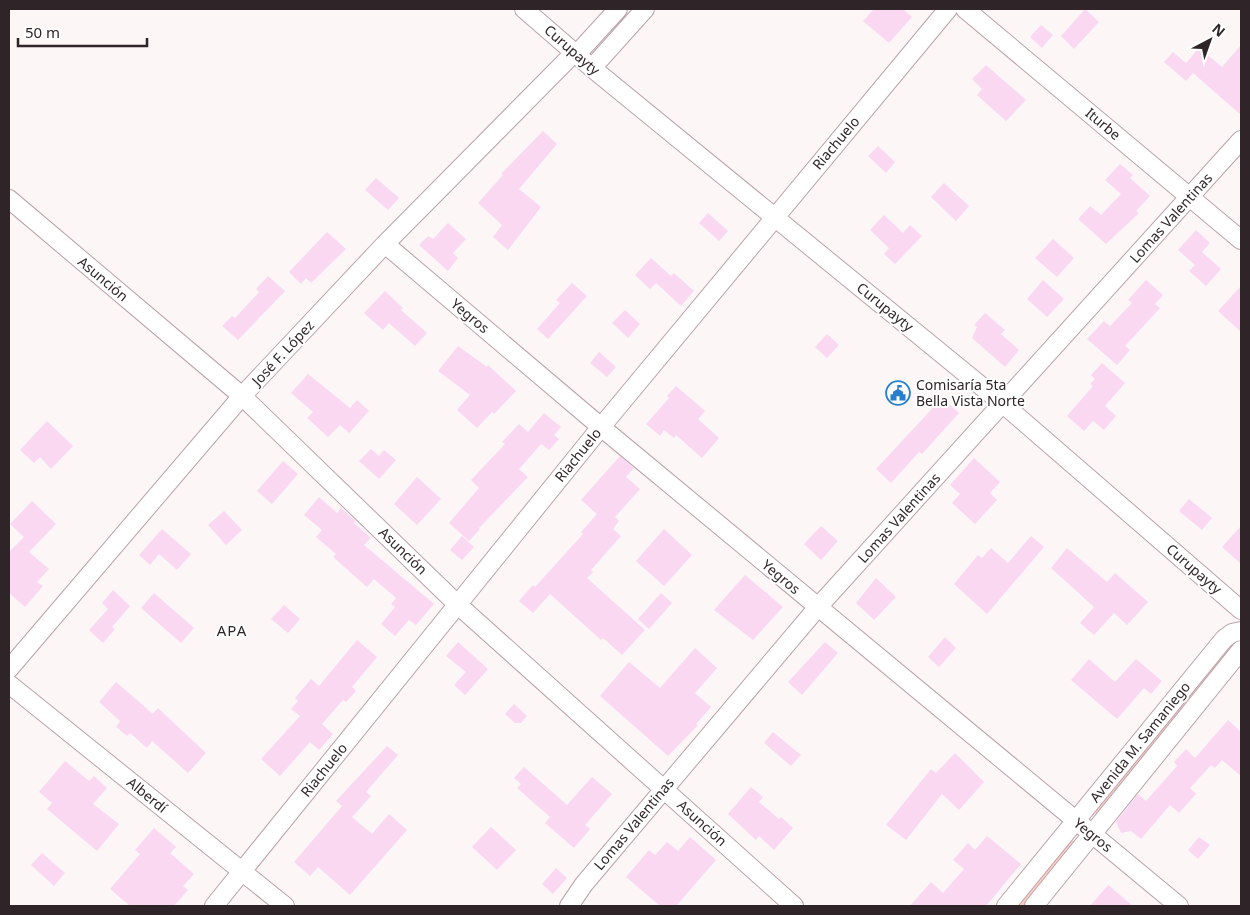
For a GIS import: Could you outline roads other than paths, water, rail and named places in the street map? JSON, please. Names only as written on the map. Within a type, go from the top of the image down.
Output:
[{"type":"street","name":"Curupayty","points":[[524,9],[575,54],[1002,403],[1241,610]]},
{"type":"street","name":"José F. López","points":[[9,669],[242,396],[385,244],[618,9]]},
{"type":"street","points":[[592,68],[645,9]]},
{"type":"street","name":"Riachuelo","points":[[214,906],[601,427],[948,9]]},
{"type":"street","name":"Iturbe","points":[[965,9],[1241,240]]},
{"type":"street","name":"Lomas Valentinas","points":[[568,906],[584,884],[818,607],[1241,140]]},
{"type":"street","name":"Asunción","points":[[9,199],[242,396],[457,604],[794,906]]},
{"type":"street","name":"Yegros","points":[[385,244],[601,427],[1179,906]]},
{"type":"street","name":"Avenida M. Samaniego","points":[[1006,906],[1224,640],[1232,633],[1241,631]]},
{"type":"street","name":"Avenida M. Samaniego","points":[[1034,906],[1241,650]]},
{"type":"street","name":"Alberdí","points":[[9,684],[285,906]]},
{"type":"place","name":"Comisaría 5ta Bella Vista Norte","points":[[898,393]]},
{"type":"district","name":"APA","points":[[232,631]]}]
